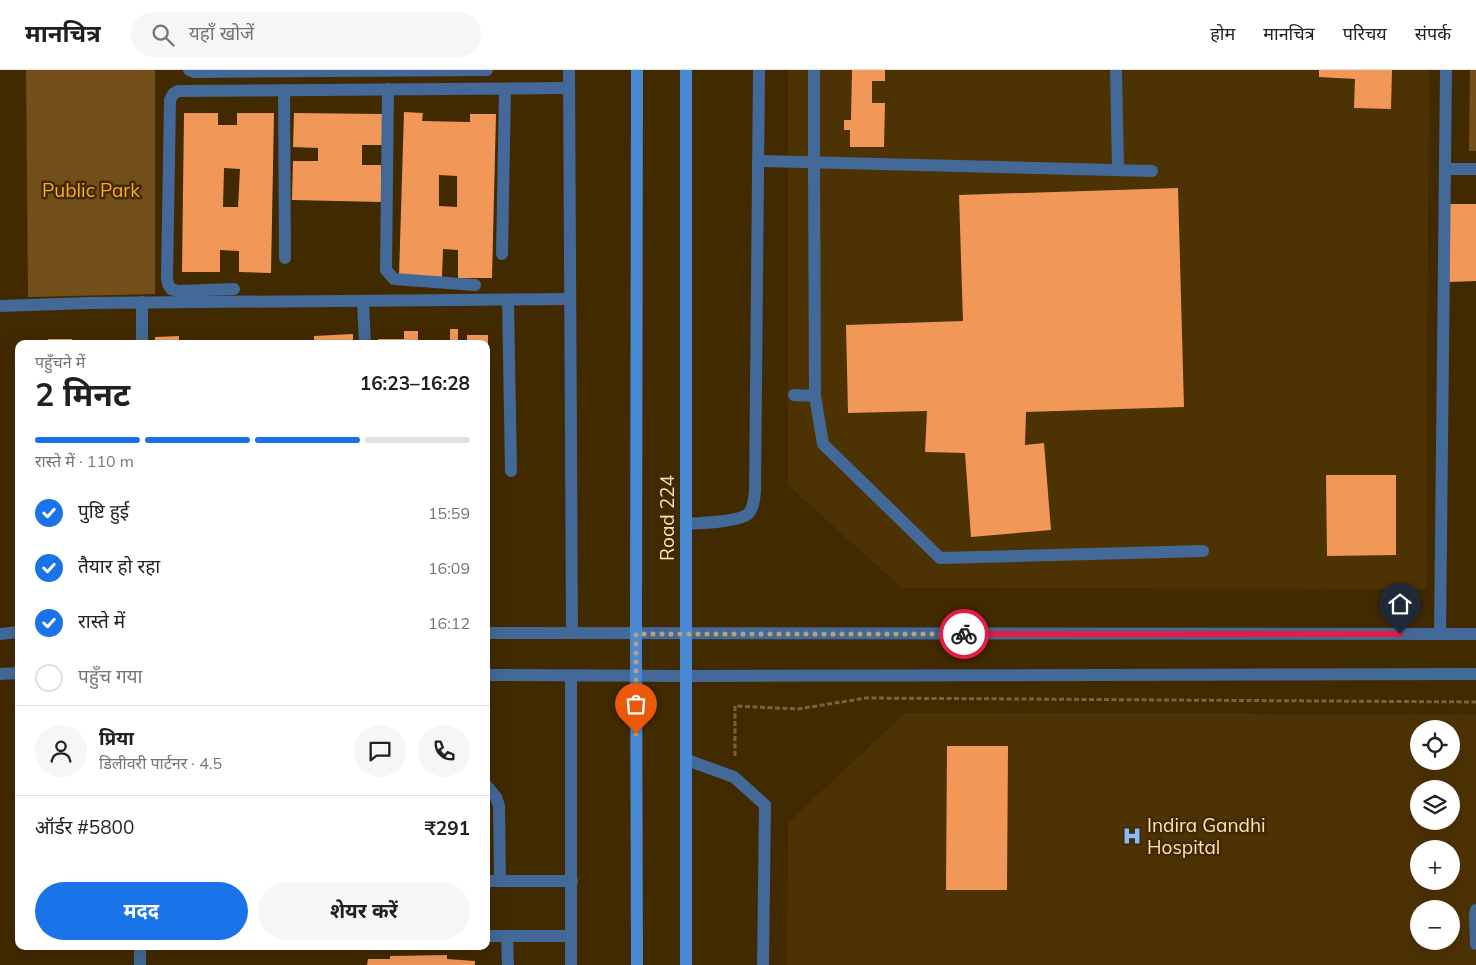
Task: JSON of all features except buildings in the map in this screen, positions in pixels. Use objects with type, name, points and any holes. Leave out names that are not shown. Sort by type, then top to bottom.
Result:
[{"type":"main road","name":"Road 224","points":[[637,70],[637,965]]},
{"type":"main road","name":"Road 224","points":[[686,70],[686,965]]},
{"type":"street","points":[[189,70],[194,72],[487,70]]},
{"type":"street","points":[[569,70],[572,633]]},
{"type":"street","points":[[686,524],[737,519],[748,514],[754,505],[759,70]]},
{"type":"street","points":[[814,70],[815,396],[823,444],[940,558],[1202,551]]},
{"type":"street","points":[[1116,70],[1118,169]]},
{"type":"street","points":[[1440,634],[1446,70]]},
{"type":"street","points":[[234,289],[178,291],[171,289],[168,284],[170,100],[173,94],[178,91],[569,88]]},
{"type":"street","points":[[502,254],[505,89]]},
{"type":"street","points":[[284,90],[285,258]]},
{"type":"street","points":[[388,90],[386,270],[394,279],[474,285]]},
{"type":"street","points":[[758,161],[1152,171]]},
{"type":"street","points":[[1445,169],[1476,169]]},
{"type":"street","points":[[0,306],[142,302],[570,299]]},
{"type":"street","points":[[363,300],[365,340]]},
{"type":"street","points":[[508,300],[511,471]]},
{"type":"street","points":[[142,302],[142,340]]},
{"type":"street","points":[[794,395],[815,396]]},
{"type":"street","points":[[0,634],[15,632]]},
{"type":"street","points":[[490,632],[636,634],[1476,634]]},
{"type":"street","points":[[0,674],[15,673]]},
{"type":"street","points":[[490,675],[1476,674]]},
{"type":"street","points":[[571,676],[571,965]]},
{"type":"street","points":[[686,760],[734,777],[765,805],[763,965]]},
{"type":"street","points":[[490,790],[496,797],[498,806],[500,881]]},
{"type":"street","points":[[490,881],[572,881]]},
{"type":"street","points":[[1476,910],[1476,944]]},
{"type":"street","points":[[490,936],[571,936]]},
{"type":"street","points":[[506,936],[508,965]]},
{"type":"street","points":[[140,950],[140,965]]},
{"type":"path","points":[[734,777],[735,706],[798,708],[866,698],[1476,702]]},
{"type":"shaded area","points":[[788,70],[1429,70],[1426,589],[902,588],[788,485]]},
{"type":"shaded area","name":"Indira Gandhi Hospital","points":[[905,713],[1476,714],[1476,965],[787,965],[788,823]]},
{"type":"green space","name":"Public Park","points":[[26,70],[155,70],[155,294],[28,297]]},
{"type":"green space","points":[[1470,70],[1476,70],[1476,151],[1469,151]]},
{"type":"way so far","points":[[636,734],[636,634],[964,634]]},
{"type":"place","name":"Indira Gandhi Hospital","points":[[1132,836]]},
{"type":"route","points":[[964,634],[1400,634]]}]
